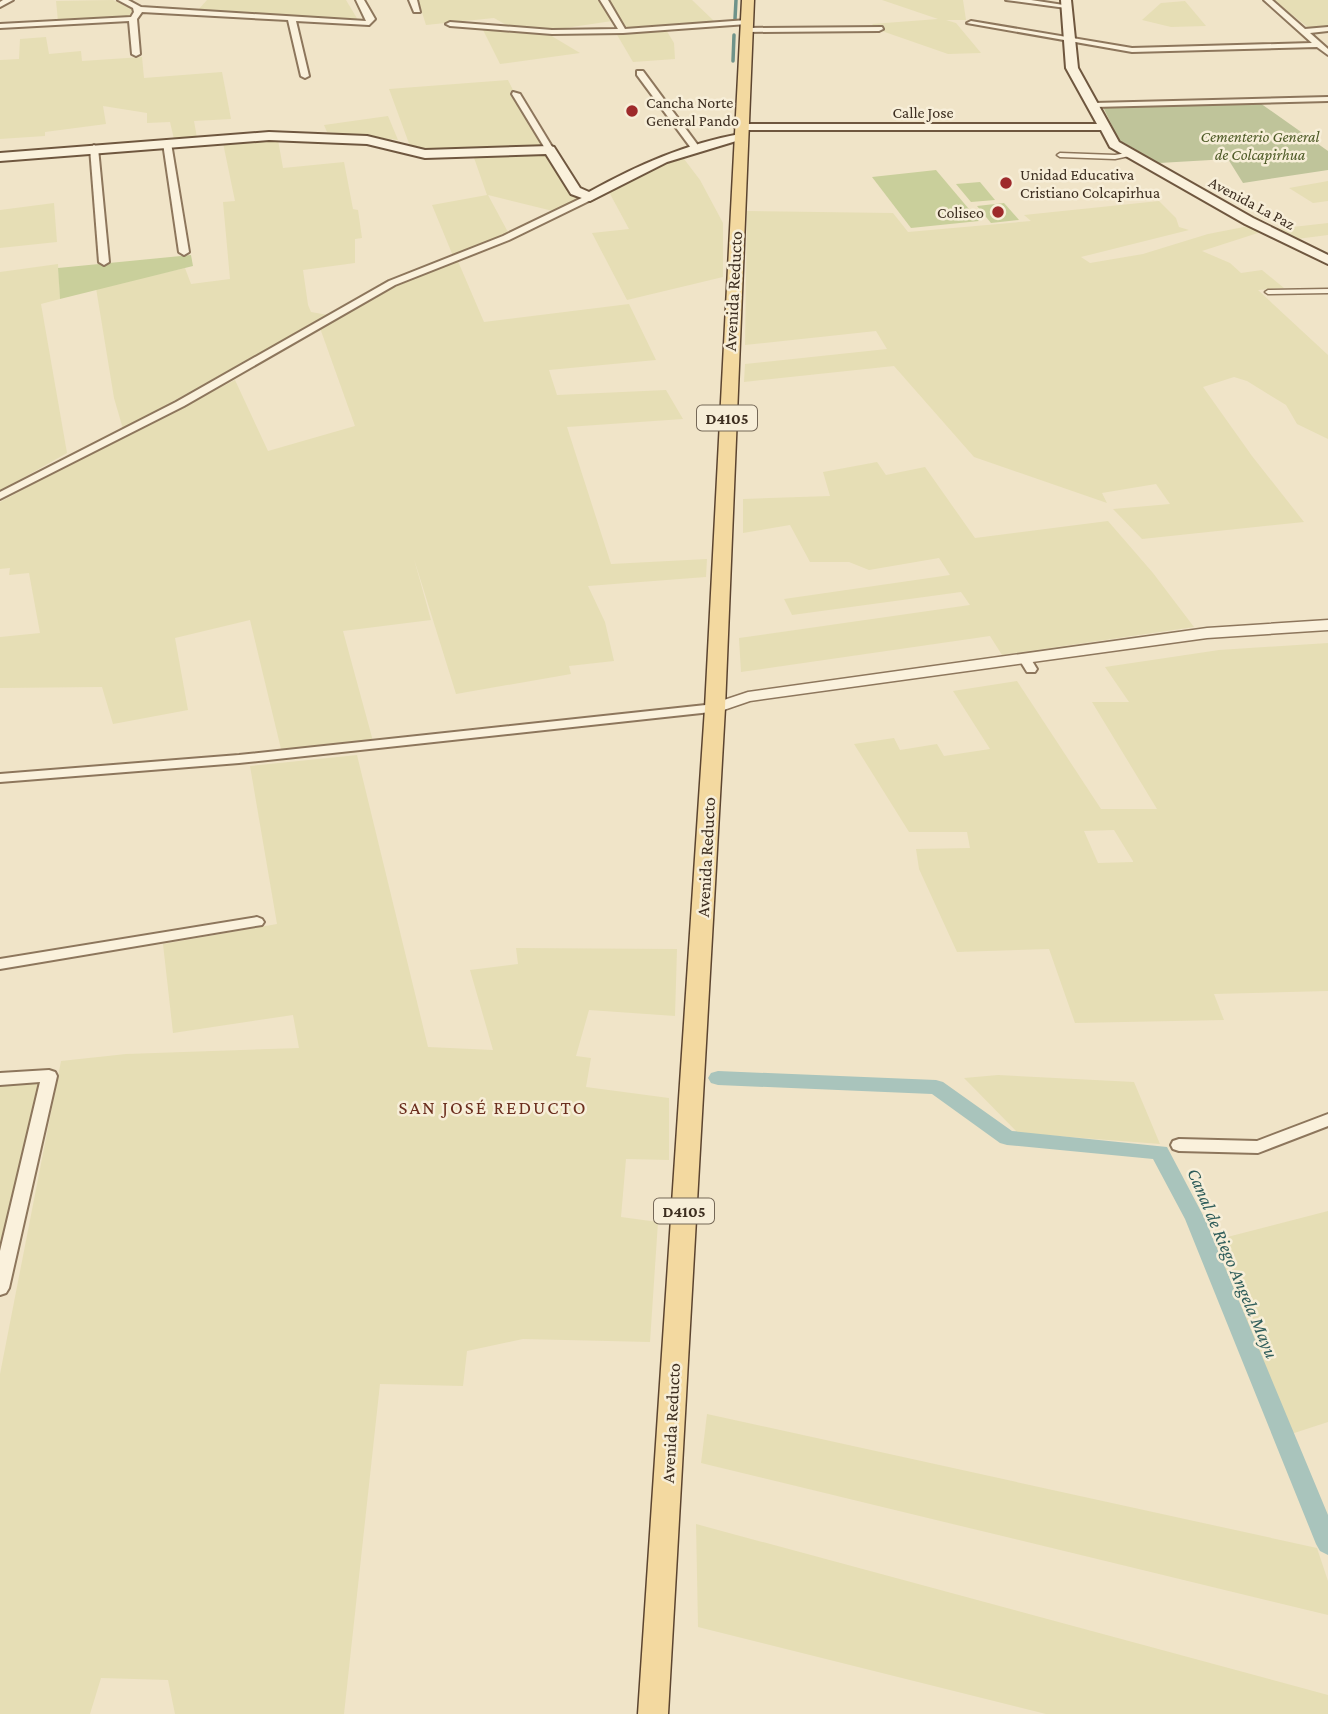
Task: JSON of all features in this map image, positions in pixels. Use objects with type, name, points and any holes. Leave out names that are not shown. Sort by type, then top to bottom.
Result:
[{"type":"main road","name":"Avenida Reducto","points":[[653,1714],[715,708],[748,0]]},
{"type":"main road","name":"Avenida La Paz","points":[[1066,2],[1072,68],[1114,144],[1249,221],[1328,260]]},
{"type":"main road","name":"Calle Jose","points":[[590,197],[663,157],[741,133],[1105,127]]},
{"type":"main road","points":[[0,157],[94,148],[311,135],[380,141],[413,153],[425,154],[550,150],[575,191],[590,197]]},
{"type":"street","points":[[0,5],[9,0]]},
{"type":"street","points":[[122,0],[137,9],[369,23],[371,19],[360,0]]},
{"type":"street","points":[[191,12],[202,0]]},
{"type":"street","points":[[413,0],[417,10]]},
{"type":"street","points":[[604,0],[623,30]]},
{"type":"street","points":[[1010,0],[1066,2]]},
{"type":"street","points":[[1268,0],[1328,53]]},
{"type":"street","points":[[136,54],[133,19],[137,9]]},
{"type":"street","points":[[291,18],[305,76]]},
{"type":"street","points":[[0,26],[133,19]]},
{"type":"street","points":[[971,23],[1132,50],[1319,45]]},
{"type":"street","points":[[450,24],[538,32],[747,26],[879,29]]},
{"type":"street","points":[[1305,32],[1328,29]]},
{"type":"street","points":[[640,74],[694,146]]},
{"type":"street","points":[[516,94],[550,150]]},
{"type":"street","points":[[1094,105],[1328,99]]},
{"type":"street","points":[[167,143],[184,252]]},
{"type":"street","points":[[94,148],[104,262]]},
{"type":"street","points":[[1060,155],[1115,158],[1132,155]]},
{"type":"street","points":[[0,496],[180,404],[393,283],[506,238],[590,197]]},
{"type":"street","points":[[1268,292],[1328,291]]},
{"type":"street","points":[[0,778],[239,759],[715,708],[754,708],[1028,664],[1210,638],[1328,625]]},
{"type":"street","points":[[1210,638],[1328,635]]},
{"type":"street","points":[[0,964],[257,922]]},
{"type":"street","points":[[0,1079],[49,1076],[0,1288]]},
{"type":"street","points":[[1179,1145],[1258,1147],[1328,1120]]},
{"type":"shaded area","points":[[113,0],[133,9],[129,18],[58,21],[56,1]]},
{"type":"shaded area","points":[[207,0],[346,0],[358,20],[198,10]]},
{"type":"shaded area","points":[[418,0],[599,0],[612,21],[552,30],[510,27],[494,18],[426,25]]},
{"type":"shaded area","points":[[609,0],[692,0],[714,21],[634,29],[625,26]]},
{"type":"shaded area","points":[[882,0],[963,0],[966,20],[946,20],[956,23],[981,53],[948,54],[879,30],[872,24],[938,19]]},
{"type":"shaded area","points":[[1273,0],[1328,0],[1328,27],[1309,28]]},
{"type":"shaded area","points":[[1185,1],[1206,26],[1171,27],[1142,20],[1161,3]]},
{"type":"shaded area","points":[[482,28],[550,35],[580,53],[500,64]]},
{"type":"shaded area","points":[[665,28],[674,43],[675,59],[633,62],[616,33]]},
{"type":"shaded area","points":[[46,37],[49,54],[81,51],[82,61],[142,57],[144,78],[222,72],[231,119],[194,121],[197,138],[174,139],[170,122],[147,123],[147,113],[103,106],[106,124],[45,132],[45,136],[0,139],[0,60],[19,59],[20,39]]},
{"type":"shaded area","points":[[508,80],[513,90],[510,92],[542,146],[411,149],[389,89]]},
{"type":"shaded area","points":[[388,116],[398,140],[327,132],[324,125]]},
{"type":"shaded area","points":[[278,140],[283,168],[344,162],[353,209],[358,210],[362,238],[355,239],[355,263],[303,270],[311,312],[328,315],[123,429],[114,398],[96,288],[185,268],[191,284],[230,279],[223,202],[235,201],[223,143]]},
{"type":"shaded area","points":[[547,153],[570,194],[582,199],[557,212],[488,195],[509,234],[453,256],[432,205],[487,195],[473,155]]},
{"type":"shaded area","points":[[681,155],[700,180],[723,223],[723,277],[627,300],[592,233],[629,229],[609,192],[670,157]]},
{"type":"shaded area","points":[[1328,181],[1328,201],[1313,203],[1289,188]]},
{"type":"shaded area","points":[[1159,201],[1176,218],[1179,227],[1189,230],[1081,257],[1090,263],[1143,254],[1208,234],[1249,226],[1261,232],[1202,251],[1230,263],[1241,273],[1262,270],[1284,288],[1258,290],[1328,355],[1328,439],[1297,424],[1286,405],[1247,381],[1234,377],[1203,387],[1304,522],[1142,539],[1113,509],[1170,504],[1156,484],[1102,493],[1107,503],[974,457],[894,366],[744,382],[745,364],[887,349],[876,331],[745,345],[747,211],[893,213],[908,232],[1031,221],[1024,215]]},
{"type":"shaded area","points":[[54,203],[57,242],[0,248],[0,210]]},
{"type":"shaded area","points":[[1328,223],[1328,235],[1297,239],[1275,229]]},
{"type":"shaded area","points":[[457,259],[484,322],[629,304],[656,360],[549,370],[557,395],[666,390],[683,419],[567,427],[611,564],[707,559],[706,577],[588,586],[605,622],[614,661],[569,666],[571,674],[456,694],[414,559],[431,620],[343,631],[373,741],[281,749],[250,620],[175,638],[188,710],[113,724],[102,687],[0,688],[0,637],[40,633],[29,573],[9,575],[10,568],[0,569],[0,502],[235,380],[268,451],[355,426],[320,328],[407,278]]},
{"type":"shaded area","points":[[58,264],[60,299],[41,304],[67,453],[0,491],[0,272]]},
{"type":"shaded area","points":[[877,462],[886,475],[925,467],[975,538],[1108,521],[1153,573],[1194,627],[1002,655],[990,636],[741,672],[739,638],[970,605],[961,592],[792,615],[784,599],[950,575],[939,558],[869,570],[849,562],[810,562],[790,525],[743,533],[743,499],[830,496],[823,472]]},
{"type":"shaded area","points":[[1328,643],[1328,991],[1214,994],[1224,1020],[1075,1023],[1049,949],[957,952],[919,869],[916,849],[970,848],[967,832],[909,832],[854,744],[894,738],[900,750],[937,744],[944,756],[990,749],[953,691],[1017,681],[1101,809],[1157,809],[1092,702],[1129,702],[1105,667],[1219,650]],"holes":[[[1114,830],[1133,862],[1098,863],[1084,831]]]},
{"type":"shaded area","points":[[357,755],[428,1047],[493,1050],[470,970],[518,964],[516,948],[677,949],[675,1016],[589,1010],[576,1056],[591,1058],[586,1087],[669,1098],[669,1160],[626,1159],[621,1217],[658,1222],[650,1342],[523,1339],[467,1351],[463,1386],[380,1384],[344,1714],[175,1714],[168,1680],[101,1678],[90,1714],[0,1714],[0,1374],[61,1061],[126,1054],[299,1048],[293,1015],[173,1033],[163,944],[277,924],[250,766]]},
{"type":"shaded area","points":[[998,1075],[1134,1082],[1160,1144],[1018,1133],[964,1078]]},
{"type":"shaded area","points":[[40,1083],[0,1276],[0,1086]]},
{"type":"shaded area","points":[[1328,1211],[1328,1422],[1285,1436],[1204,1243]]},
{"type":"shaded area","points":[[707,1414],[1317,1548],[1328,1581],[1328,1615],[701,1463]]},
{"type":"shaded area","points":[[696,1524],[1328,1695],[1328,1714],[1046,1714],[698,1627]]},
{"type":"green space","name":"Cementerio General de Colcapirhua","points":[[1260,103],[1328,151],[1328,170],[1243,183],[1228,159],[1159,163],[1119,140],[1103,107]]},
{"type":"green space","points":[[936,170],[979,221],[911,228],[872,177]]},
{"type":"green space","points":[[980,182],[995,200],[971,202],[956,184]]},
{"type":"green space","name":"Coliseo","points":[[1004,203],[1019,220],[991,223],[977,206]]},
{"type":"green space","points":[[191,255],[193,266],[60,299],[58,268]]},
{"type":"waterway","points":[[735,19],[736,0]]},
{"type":"waterway","points":[[733,61],[734,35]]},
{"type":"waterway","name":"Canal de Riego Angela Mayu","points":[[718,1078],[936,1087],[1007,1138],[1160,1152],[1195,1219],[1328,1544]]},
{"type":"place","name":"Cancha Norte General Pando","points":[[632,111]]},
{"type":"place","name":"Unidad Educativa Cristiano Colcapirhua","points":[[1006,183]]},
{"type":"place","name":"Coliseo","points":[[998,212]]},
{"type":"district","name":"SAN JOSÉ REDUCTO","points":[[493,1107]]}]
